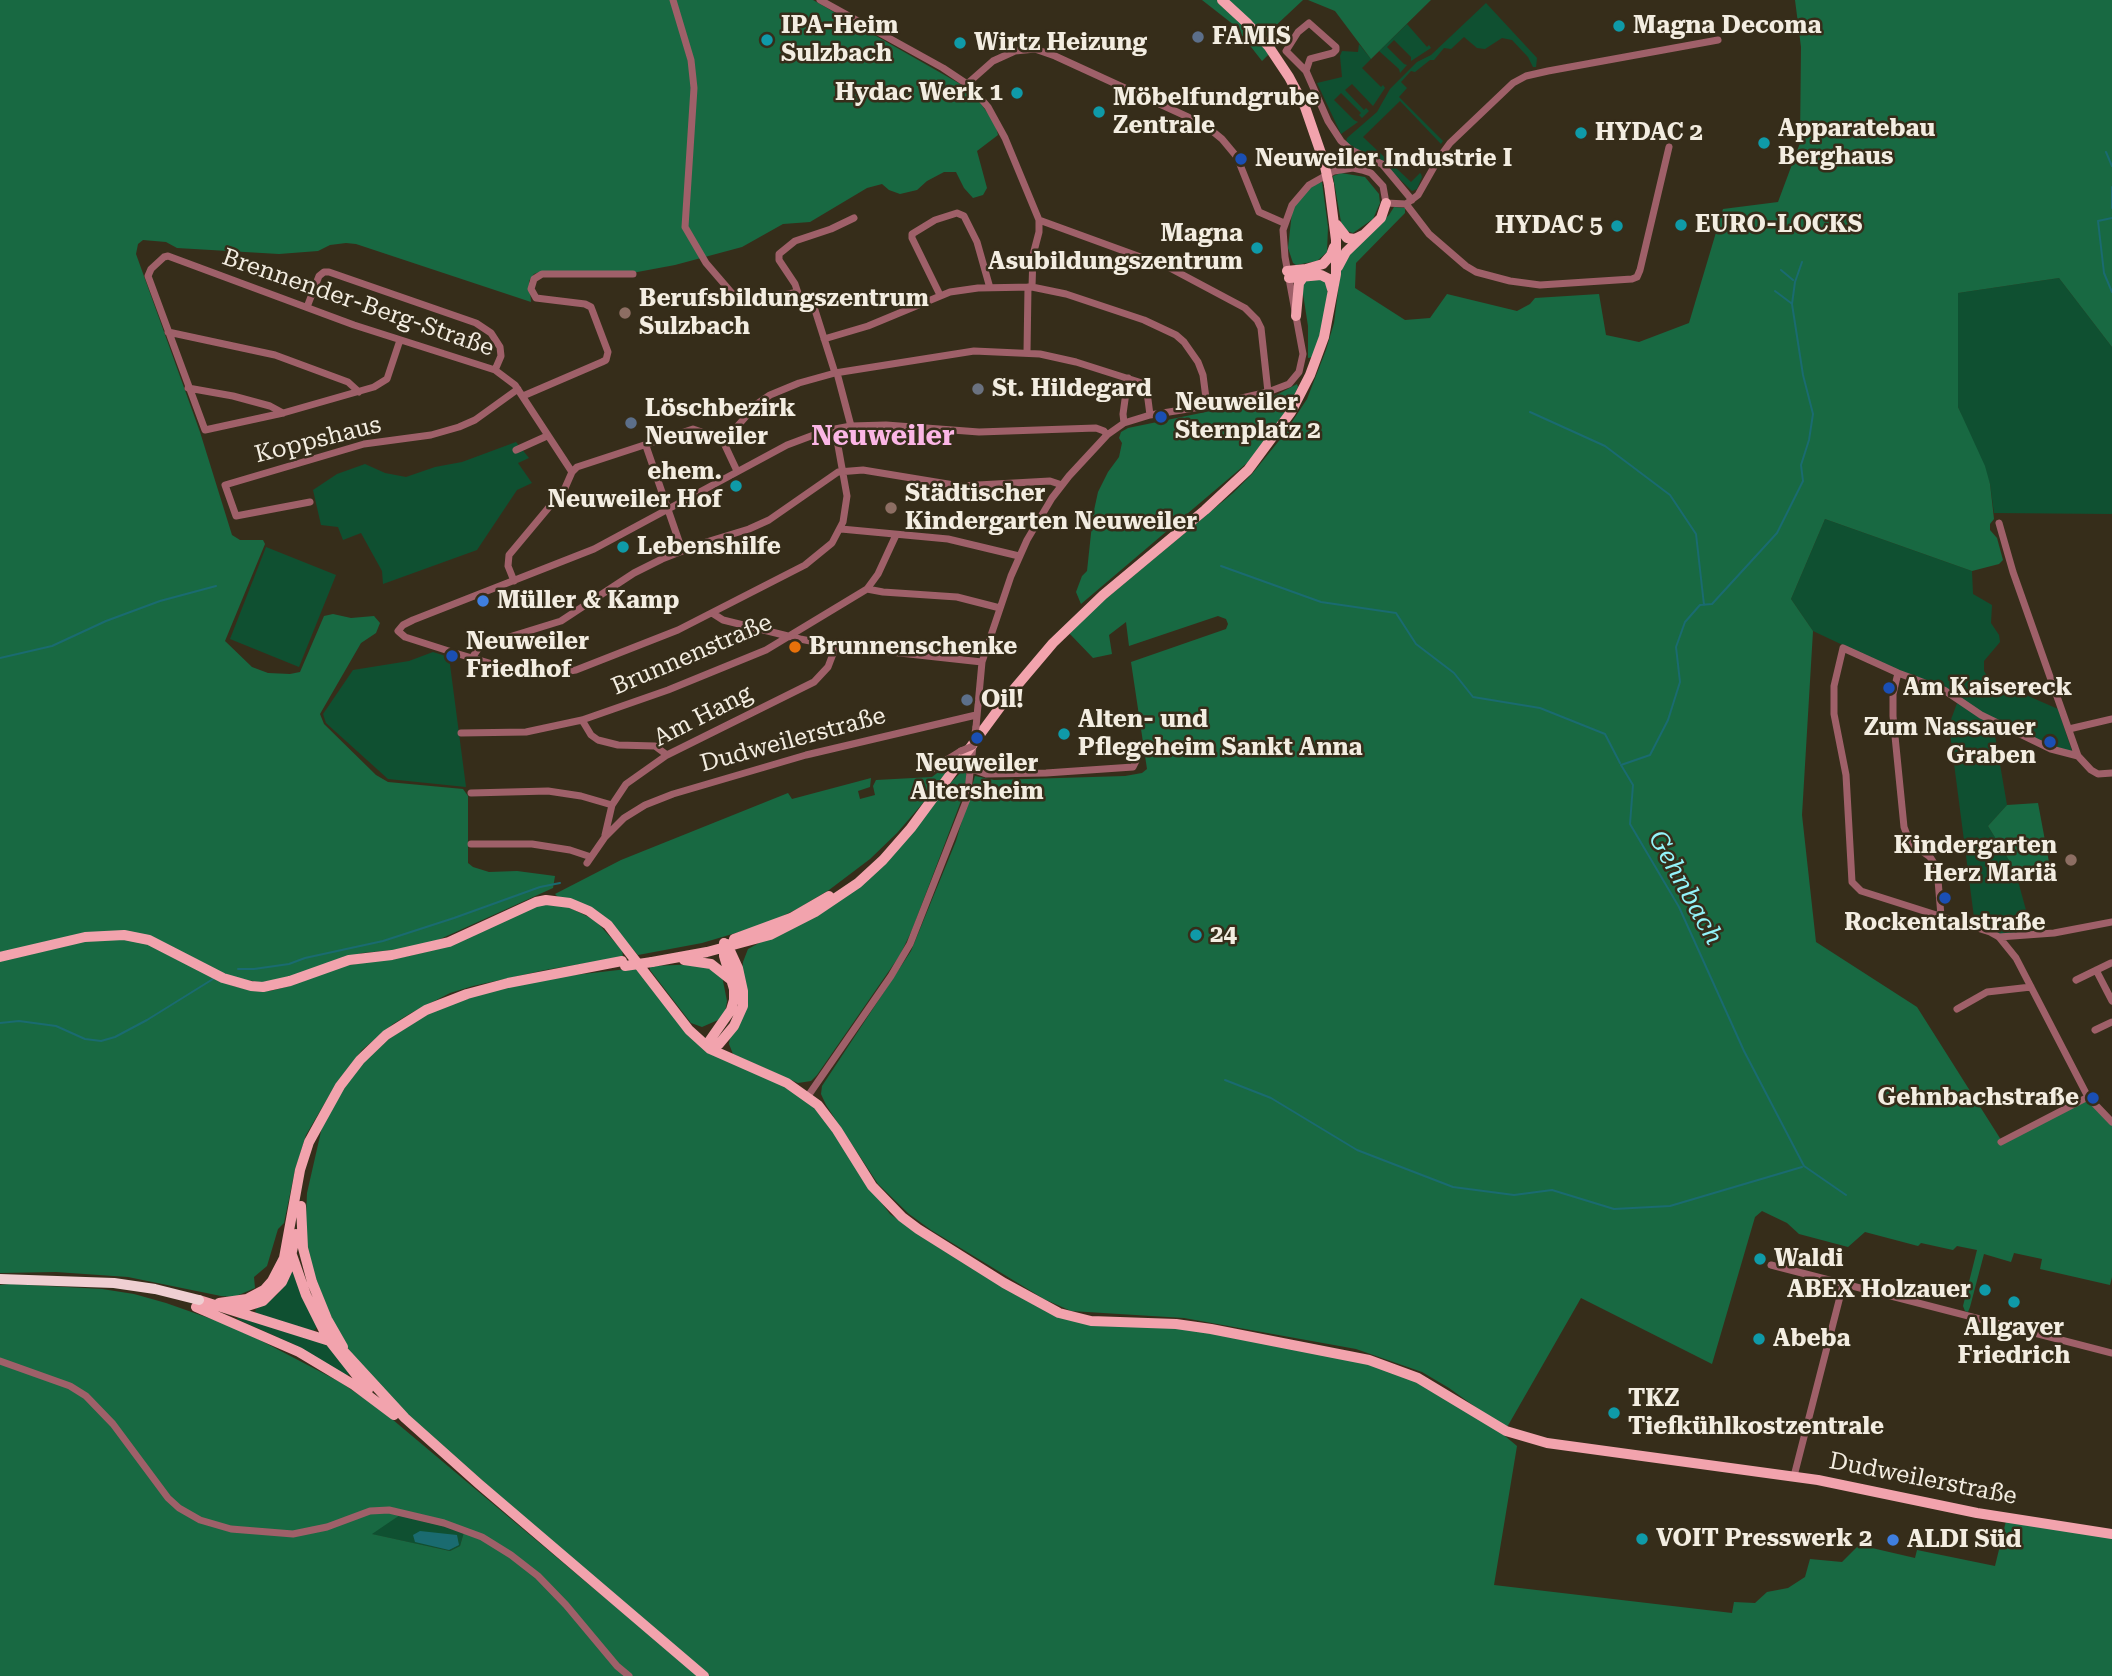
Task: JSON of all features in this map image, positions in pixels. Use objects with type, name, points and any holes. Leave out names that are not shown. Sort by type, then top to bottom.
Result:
[{"type":"highway","points":[[0,1279],[98,1283],[197,1303]]},
{"type":"main road","points":[[197,1303],[233,1303],[247,1299],[264,1290],[279,1271],[290,1234],[304,1156],[318,1125],[340,1086],[360,1060],[386,1035],[439,1004],[467,994],[543,976],[751,941],[788,927],[838,897],[872,871],[911,828],[1009,695],[1053,643],[1102,595],[1248,470],[1269,444],[1291,412],[1310,375],[1324,337],[1336,274],[1334,218],[1324,162],[1305,107],[1289,76],[1269,47],[1222,0]]},
{"type":"main road","points":[[1336,274],[1343,255],[1381,218],[1386,203]]},
{"type":"main road","points":[[1334,218],[1339,230],[1348,238],[1354,239],[1366,234]]},
{"type":"main road","points":[[1288,275],[1323,264],[1331,255],[1336,240]]},
{"type":"main road","points":[[1288,275],[1326,276],[1331,282],[1333,296]]},
{"type":"main road","points":[[1296,316],[1298,283],[1304,276]]},
{"type":"main road","points":[[726,946],[821,901],[864,871],[911,828]]},
{"type":"main road","points":[[0,957],[85,937],[124,935],[149,940],[223,978],[263,987],[283,984],[361,957],[392,955],[437,946],[536,902],[559,901],[589,911],[608,925],[689,1030],[710,1049],[736,1063],[787,1083],[808,1096]]},
{"type":"main road","points":[[738,968],[741,954],[751,941]]},
{"type":"main road","points":[[710,1049],[719,1044],[738,1020],[743,1006],[738,968],[726,946]]},
{"type":"main road","points":[[710,1049],[710,1040],[734,1000],[726,946]]},
{"type":"main road","points":[[654,959],[711,964],[722,970],[732,981]]},
{"type":"main road","points":[[689,1030],[706,1032],[723,1021]]},
{"type":"main road","points":[[728,1033],[727,1048],[736,1063]]},
{"type":"main road","name":"Dudweilerstraße","points":[[808,1096],[825,1113],[872,1186],[902,1217],[947,1248],[1046,1307],[1070,1317],[1091,1321],[1176,1324],[1211,1329],[1376,1362],[1418,1378],[1495,1425],[1519,1436],[1547,1443],[1845,1484],[1977,1513],[2112,1534]]},
{"type":"main road","points":[[232,1311],[252,1306],[272,1294],[282,1282],[292,1256],[306,1168],[318,1125]]},
{"type":"main road","points":[[301,1206],[303,1248],[312,1282],[327,1319],[351,1359]]},
{"type":"main road","points":[[290,1234],[292,1256],[306,1295],[328,1339],[358,1379],[382,1405]]},
{"type":"main road","points":[[197,1303],[328,1339],[340,1346],[391,1404],[479,1484]]},
{"type":"main road","points":[[197,1303],[299,1352],[328,1368],[382,1405],[704,1676]]},
{"type":"street","points":[[673,0],[691,60],[694,88],[685,227],[706,263],[737,299],[751,302],[798,293]]},
{"type":"street","points":[[820,0],[967,84],[996,120],[1040,220],[1033,255],[1027,352]]},
{"type":"street","points":[[1306,71],[1310,59],[1336,50],[1336,47],[1309,23],[1298,32],[1295,41],[1286,51],[1306,71],[1328,121],[1341,141],[1352,150],[1381,164],[1409,202],[1416,219],[1465,266],[1476,272],[1510,281],[1540,285],[1637,277],[1670,146]]},
{"type":"street","points":[[808,1096],[910,944],[967,799],[982,662],[1018,556],[1062,485],[1107,435],[1124,423],[1150,415],[1268,392],[1289,384],[1299,372],[1303,354],[1283,245],[1284,223],[1292,205],[1309,184],[1345,168],[1362,170],[1383,186],[1386,203],[1409,202],[1423,188],[1450,143],[1503,91],[1527,76],[1718,40]]},
{"type":"street","points":[[967,84],[993,61],[1015,51],[1035,49],[1055,56],[1211,130],[1237,158],[1259,212],[1284,223]]},
{"type":"street","points":[[940,295],[912,234],[935,220],[957,213],[964,215],[977,242],[990,288]]},
{"type":"street","points":[[850,426],[836,373],[812,304],[798,293],[779,260],[779,254],[795,241],[854,218]]},
{"type":"street","points":[[1040,220],[1168,267],[1245,307],[1261,328],[1268,392]]},
{"type":"street","name":"Brennender-Berg-Straße","points":[[168,332],[148,276],[161,259],[168,256],[400,340],[495,370],[518,389],[572,472]]},
{"type":"street","points":[[307,307],[319,276],[328,272],[476,323],[491,333],[500,347],[501,356],[495,370]]},
{"type":"street","points":[[523,396],[606,360],[608,352],[591,307],[536,298],[531,289],[534,279],[549,274],[633,274]]},
{"type":"street","points":[[824,339],[868,326],[940,295],[963,290],[1030,287],[1066,295],[1144,320],[1176,335],[1198,362],[1207,406]]},
{"type":"street","points":[[168,332],[205,430],[283,413],[374,387],[387,379],[400,340]]},
{"type":"street","points":[[168,332],[275,355],[348,382],[359,392]]},
{"type":"street","points":[[722,439],[769,395],[799,383],[836,373],[974,351],[1027,352],[1063,358],[1128,378],[1145,386],[1150,415]]},
{"type":"street","points":[[1124,423],[1128,378]]},
{"type":"street","points":[[188,387],[270,406],[283,413]]},
{"type":"street","name":"Koppshaus","points":[[310,502],[236,516],[225,485],[353,446],[431,435],[459,427],[475,421],[518,389]]},
{"type":"street","points":[[835,429],[844,470],[847,509],[841,529],[832,543],[815,558],[712,613],[660,637],[567,673],[543,675],[472,658],[404,637],[398,631],[413,620],[584,554],[788,445],[835,429],[886,425],[950,431],[1002,432],[1096,428],[1107,435]]},
{"type":"street","points":[[514,581],[508,566],[509,555],[565,488],[577,467],[693,429],[722,439],[737,471]]},
{"type":"street","points":[[516,450],[547,436]]},
{"type":"street","points":[[646,446],[682,550]]},
{"type":"street","points":[[472,658],[481,646],[561,621],[634,573],[682,550],[734,535],[769,520],[828,477],[844,470],[863,470],[947,485],[1050,481],[1062,485]]},
{"type":"street","points":[[1999,523],[2013,572],[2078,756],[2098,774],[2112,773]]},
{"type":"street","points":[[841,529],[961,541],[1018,556]]},
{"type":"street","name":"Brunnenstraße","points":[[461,733],[526,732],[582,720],[709,674],[766,650],[867,589],[878,574],[896,535]]},
{"type":"street","points":[[867,589],[957,597],[1000,608]]},
{"type":"street","points":[[712,613],[718,619],[836,646],[982,662]]},
{"type":"street","name":"Am Hang","points":[[605,837],[611,807],[626,784],[667,755],[814,682],[828,667],[836,646]]},
{"type":"street","points":[[2078,756],[2052,749],[1981,715],[1944,690],[1843,648],[1834,686],[1834,714],[1846,775],[1852,882],[1857,888],[1999,937],[2054,933],[2112,922]]},
{"type":"street","points":[[1898,673],[1892,708],[1904,827],[1910,843],[1930,857],[1937,867],[1941,916]]},
{"type":"street","name":"Dudweilerstraße","points":[[471,844],[545,846],[589,860],[605,837],[624,818],[665,797],[806,755],[976,715]]},
{"type":"street","points":[[2069,729],[2112,719]]},
{"type":"street","points":[[582,720],[591,735],[607,744],[648,745],[662,749],[667,755]]},
{"type":"street","points":[[932,769],[961,751],[973,750]]},
{"type":"street","points":[[972,769],[986,774],[1046,773],[1133,767],[1136,761]]},
{"type":"street","points":[[471,793],[548,791],[581,796],[611,807],[624,818]]},
{"type":"street","points":[[1999,937],[2016,958],[2088,1097],[2112,1122]]},
{"type":"street","points":[[2076,980],[2111,963]]},
{"type":"street","points":[[2096,970],[2111,998]]},
{"type":"street","points":[[1957,1009],[1987,992],[2031,987]]},
{"type":"street","points":[[2095,1030],[2112,1022]]},
{"type":"street","points":[[2001,1142],[2088,1097]]},
{"type":"street","points":[[1771,1265],[2112,1353]]},
{"type":"street","points":[[1794,1476],[1843,1285]]},
{"type":"street","points":[[0,1361],[78,1390],[113,1424],[168,1498],[200,1520],[231,1529],[293,1534],[327,1527],[370,1511],[389,1510],[444,1523],[482,1538],[511,1555],[538,1576],[617,1666],[629,1676]]},
{"type":"green space","points":[[0,0],[813,0],[962,85],[975,96],[995,123],[998,135],[977,151],[987,188],[983,195],[973,198],[956,172],[944,172],[917,190],[900,194],[882,184],[867,188],[810,222],[783,224],[742,247],[675,265],[632,273],[539,272],[529,281],[531,302],[356,244],[330,245],[318,251],[279,254],[177,248],[166,242],[143,240],[138,244],[136,254],[200,432],[232,535],[240,540],[263,540],[265,544],[225,641],[252,667],[268,673],[290,674],[300,672],[324,616],[374,616],[380,623],[376,633],[361,643],[320,714],[324,724],[376,775],[388,782],[463,789],[468,796],[468,863],[473,867],[489,872],[517,871],[555,876],[553,888],[438,940],[403,949],[362,953],[264,983],[230,977],[142,934],[0,952]]},
{"type":"green space","points":[[1202,0],[1303,0],[1271,30],[1276,47],[1262,61],[1234,25]]},
{"type":"green space","points":[[1308,0],[1431,0],[1371,59],[1335,11]]},
{"type":"green space","points":[[1795,0],[2112,0],[2112,347],[2059,278],[1958,293],[1958,407],[1985,466],[1994,519],[1990,530],[1997,538],[2003,560],[1999,564],[1972,571],[1825,519],[1791,599],[1813,631],[1802,815],[1816,942],[1917,1007],[2003,1143],[2087,1098],[2112,1123],[2110,1285],[2040,1269],[2042,1259],[2014,1253],[2011,1262],[1984,1254],[1968,1312],[1963,1306],[1977,1250],[1957,1246],[1953,1250],[1921,1243],[1918,1246],[1865,1232],[1848,1247],[1799,1234],[1787,1223],[1762,1211],[1755,1217],[1712,1364],[1581,1298],[1506,1429],[1422,1372],[1356,1349],[1184,1318],[1071,1311],[1044,1299],[931,1230],[909,1214],[878,1184],[826,1105],[821,1094],[822,1086],[911,951],[956,841],[975,776],[994,780],[1125,776],[1142,773],[1147,769],[1131,662],[1226,629],[1228,624],[1226,619],[1218,616],[1129,646],[1126,622],[1109,635],[1112,654],[1093,658],[1069,633],[1096,607],[1233,493],[1282,437],[1307,399],[1326,350],[1334,323],[1342,260],[1394,207],[1405,208],[1405,213],[1356,263],[1355,288],[1405,320],[1430,318],[1447,294],[1517,311],[1535,298],[1599,294],[1606,335],[1639,342],[1689,323],[1723,209],[1778,202],[1800,143],[1801,47]]},
{"type":"green space","points":[[1486,3],[1537,58],[1536,67],[1533,67],[1528,57],[1512,40],[1502,38],[1485,49],[1477,48],[1464,37],[1451,49],[1444,48],[1434,60],[1430,60],[1415,72],[1411,71],[1401,82],[1407,88],[1399,97],[1443,141],[1441,144],[1400,101],[1363,137],[1411,182],[1421,174],[1417,189],[1412,191],[1382,162],[1352,148],[1346,142],[1347,138],[1377,112],[1390,89],[1417,62],[1431,55]]},
{"type":"green space","points":[[1407,24],[1427,47],[1429,45],[1431,48],[1411,61],[1411,57],[1394,40],[1387,47],[1407,65],[1400,73],[1379,51]]},
{"type":"green space","points":[[1359,44],[1371,59],[1362,68],[1385,88],[1373,106],[1352,84],[1345,90],[1364,110],[1366,108],[1369,111],[1362,118],[1359,115],[1361,113],[1341,93],[1334,100],[1358,122],[1341,134],[1317,83],[1342,77],[1342,51],[1358,52]]},
{"type":"green space","points":[[1341,173],[1365,177],[1379,194],[1380,203],[1373,219],[1353,233],[1344,230],[1341,222],[1333,176]]},
{"type":"green space","points":[[1322,182],[1328,227],[1327,252],[1317,261],[1296,265],[1288,248],[1292,212],[1296,202],[1314,184]]},
{"type":"green space","points":[[1314,278],[1326,280],[1328,295],[1321,332],[1313,357],[1308,358],[1308,326],[1301,281]]},
{"type":"green space","points":[[2059,278],[2112,347],[2112,514],[1994,513],[1990,484],[1958,407],[1958,293]]},
{"type":"green space","points":[[1297,384],[1293,398],[1276,428],[1247,463],[1081,604],[1076,592],[1082,576],[1087,571],[1098,492],[1119,457],[1121,432],[1128,428],[1269,399]]},
{"type":"green space","points":[[516,442],[529,458],[518,463],[532,483],[517,490],[477,550],[383,584],[382,571],[361,533],[343,540],[338,527],[321,525],[313,490],[337,474],[365,464],[385,473],[406,477],[435,467],[462,462]]},
{"type":"green space","points":[[1825,519],[1972,571],[1973,594],[1992,605],[1991,623],[2000,642],[1984,661],[1984,671],[1989,679],[2058,709],[2072,751],[2063,751],[1992,718],[2007,805],[1988,826],[2015,870],[2032,932],[2001,935],[1975,925],[1949,725],[1960,695],[1941,685],[1898,671],[1813,631],[1791,599]]},
{"type":"green space","points":[[266,547],[336,575],[299,667],[230,639]]},
{"type":"green space","points":[[433,652],[449,657],[466,787],[388,779],[326,723],[323,714],[353,670],[409,661]]},
{"type":"green space","points":[[949,764],[951,766],[922,804],[870,859],[829,890],[766,924],[702,943],[638,955],[596,910],[555,894],[621,860],[788,793],[792,799],[871,778],[870,787],[858,791],[860,799],[875,795],[873,786],[876,780],[932,777]]},
{"type":"green space","points":[[964,769],[967,777],[961,801],[900,955],[817,1075],[811,1081],[798,1083],[733,1054],[729,1044],[736,1027],[743,962],[748,949],[839,899]]},
{"type":"green space","points":[[2038,803],[2049,862],[2015,870],[1988,826],[2007,805]]},
{"type":"green space","points":[[540,904],[568,907],[595,920],[622,950],[623,957],[545,970],[450,993],[393,1024],[362,1050],[337,1082],[306,1135],[295,1170],[284,1223],[278,1229],[267,1266],[254,1277],[255,1288],[234,1297],[128,1277],[56,1272],[0,1273],[0,961],[79,942],[123,939],[148,944],[233,986],[270,991],[290,986],[336,967],[437,949]]},
{"type":"green space","points":[[702,964],[722,976],[727,1001],[725,1013],[718,1020],[702,1027],[691,1023],[650,970],[650,966]]},
{"type":"green space","points":[[636,968],[688,1035],[796,1091],[824,1117],[860,1175],[890,1214],[1047,1312],[1210,1332],[1363,1361],[1421,1382],[1499,1431],[1517,1446],[1494,1585],[1732,1613],[1734,1602],[1755,1603],[1767,1592],[1788,1588],[1805,1577],[1810,1559],[1842,1562],[1859,1545],[1915,1558],[1917,1550],[1995,1566],[2006,1521],[2112,1538],[2112,1676],[710,1676],[681,1655],[401,1409],[356,1360],[335,1329],[324,1306],[305,1242],[307,1193],[322,1127],[344,1086],[365,1061],[389,1039],[424,1015],[456,1001],[539,979]]},
{"type":"green space","points":[[294,1267],[318,1326],[314,1331],[255,1314],[256,1308],[277,1295]]},
{"type":"green space","points":[[0,1285],[102,1289],[166,1303],[254,1337],[340,1382],[380,1409],[698,1676],[0,1676]],"holes":[[[400,1515],[464,1532],[460,1546],[450,1551],[372,1534]]]},
{"type":"green space","points":[[238,1316],[326,1343],[349,1373],[347,1377],[293,1344],[237,1319]]},
{"type":"green space","points":[[399,1515],[464,1532],[460,1546],[450,1551],[371,1534]]},
{"type":"water","points":[[420,1531],[457,1535],[459,1545],[449,1550],[415,1542],[413,1535]]},
{"type":"waterway","points":[[2106,152],[2112,166]]},
{"type":"waterway","points":[[2112,187],[2112,208]]},
{"type":"waterway","points":[[2112,218],[2098,221],[2104,273],[2112,292]]},
{"type":"waterway","name":"Gehnbach","points":[[1802,262],[1795,282],[1792,304],[1803,375],[1813,414],[1801,465],[1803,481],[1777,533],[1712,604],[1700,605],[1685,622],[1676,647],[1680,682],[1668,720],[1650,755],[1621,765],[1633,785],[1630,824],[1679,907],[1744,1051],[1804,1166],[1846,1195]]},
{"type":"waterway","points":[[1781,270],[1793,280]]},
{"type":"waterway","points":[[1775,291],[1791,303]]},
{"type":"waterway","points":[[1530,412],[1605,446],[1670,495],[1696,534],[1704,605]]},
{"type":"waterway","points":[[1221,566],[1321,602],[1396,613],[1416,644],[1454,673],[1473,697],[1540,708],[1605,734],[1620,763]]},
{"type":"waterway","points":[[0,658],[52,646],[106,621],[160,601],[216,586]]},
{"type":"waterway","points":[[238,969],[289,964],[383,941],[540,887],[560,883]]},
{"type":"waterway","points":[[0,1023],[19,1021],[56,1026],[85,1039],[101,1041],[115,1037],[147,1020],[213,979]]},
{"type":"waterway","points":[[1225,1080],[1271,1098],[1357,1150],[1453,1187],[1514,1195],[1552,1190],[1614,1209],[1670,1206],[1802,1167]]},
{"type":"place","name":"Magna Decoma","points":[[1619,26]]},
{"type":"place","name":"FAMIS","points":[[1198,37]]},
{"type":"place","name":"IPA-Heim Sulzbach","points":[[767,40]]},
{"type":"place","name":"Wirtz Heizung","points":[[960,43]]},
{"type":"place","name":"Hydac Werk 1","points":[[1017,93]]},
{"type":"place","name":"Möbelfundgrube Zentrale","points":[[1099,112]]},
{"type":"place","name":"HYDAC 2","points":[[1581,133]]},
{"type":"place","name":"Apparatebau Berghaus","points":[[1764,143]]},
{"type":"place","name":"Neuweiler Industrie I","points":[[1241,159]]},
{"type":"place","name":"EURO-LOCKS","points":[[1681,225]]},
{"type":"place","name":"HYDAC 5","points":[[1617,226]]},
{"type":"place","name":"Magna Asubildungszentrum","points":[[1257,248]]},
{"type":"place","name":"Berufsbildungszentrum Sulzbach","points":[[625,313]]},
{"type":"place","name":"St. Hildegard","points":[[978,389]]},
{"type":"place","name":"Neuweiler Sternplatz 2","points":[[1161,417]]},
{"type":"place","name":"Löschbezirk Neuweiler","points":[[631,423]]},
{"type":"place","name":"ehem. Neuweiler Hof","points":[[736,486]]},
{"type":"place","name":"Städtischer Kindergarten Neuweiler","points":[[891,508]]},
{"type":"place","name":"Lebenshilfe","points":[[623,547]]},
{"type":"place","name":"Müller & Kamp","points":[[483,601]]},
{"type":"place","name":"Brunnenschenke","points":[[795,647]]},
{"type":"place","name":"Neuweiler Friedhof","points":[[452,656]]},
{"type":"place","name":"Am Kaisereck","points":[[1889,688]]},
{"type":"place","name":"Oil!","points":[[967,700]]},
{"type":"place","name":"Alten- und Pflegeheim Sankt Anna","points":[[1064,734]]},
{"type":"place","name":"Neuweiler Altersheim","points":[[977,738]]},
{"type":"place","name":"Zum Nassauer Graben","points":[[2050,742]]},
{"type":"place","name":"Kindergarten Herz Mariä","points":[[2071,860]]},
{"type":"place","name":"Rockentalstraße","points":[[1945,898]]},
{"type":"place","name":"24","points":[[1196,935]]},
{"type":"place","name":"Gehnbachstraße","points":[[2093,1098]]},
{"type":"place","name":"Waldi","points":[[1760,1259]]},
{"type":"place","name":"ABEX Holzauer","points":[[1985,1290]]},
{"type":"place","name":"Allgayer Friedrich","points":[[2014,1302]]},
{"type":"place","name":"Abeba","points":[[1759,1339]]},
{"type":"place","name":"TKZ Tiefkühlkostzentrale","points":[[1614,1413]]},
{"type":"place","name":"VOIT Presswerk 2","points":[[1642,1539]]},
{"type":"place","name":"ALDI Süd","points":[[1893,1540]]},
{"type":"district","name":"Neuweiler","points":[[883,437]]}]
